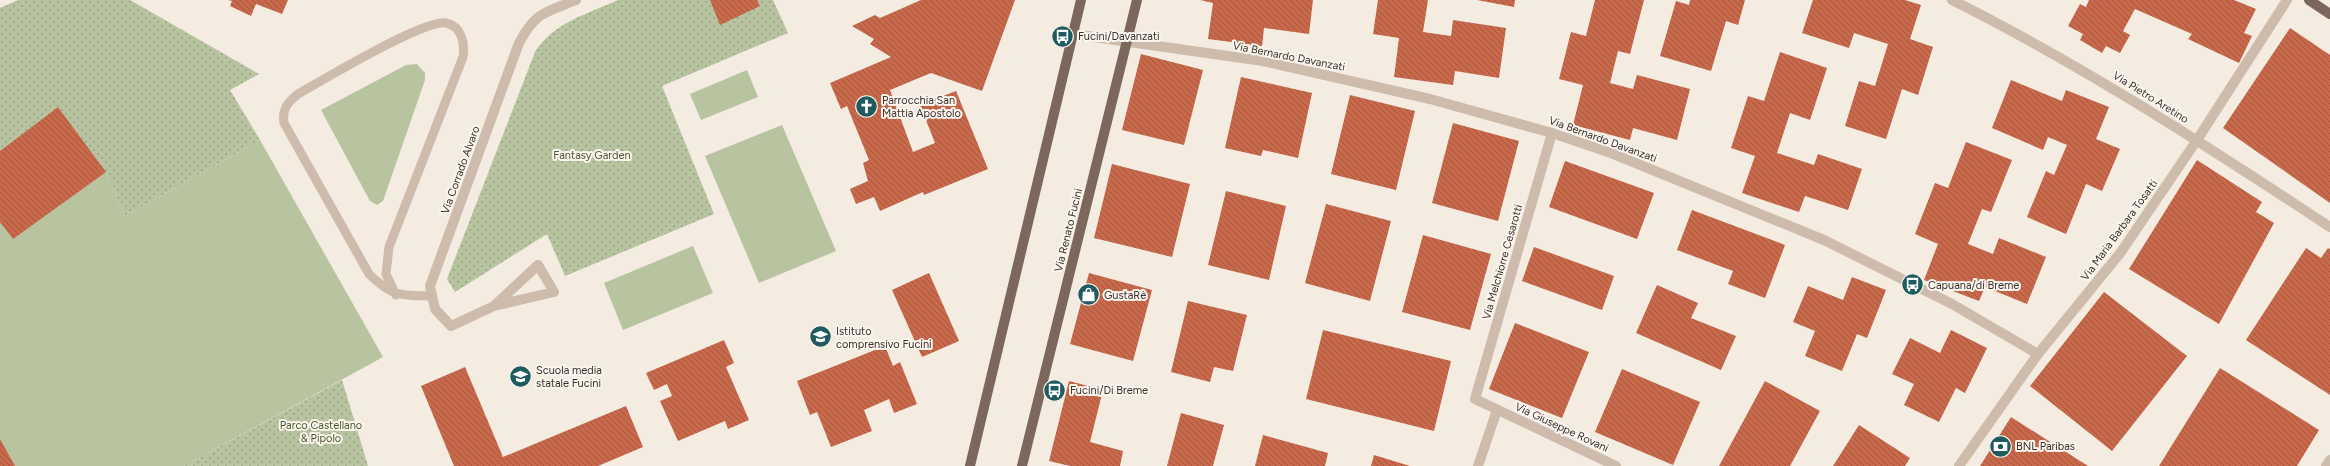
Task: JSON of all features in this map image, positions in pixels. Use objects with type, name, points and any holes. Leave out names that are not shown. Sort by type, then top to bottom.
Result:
[{"type":"main road","points":[[970,466],[1081,0]]},
{"type":"main road","name":"Via Renato Fucini","points":[[1022,466],[1137,0]]},
{"type":"main road","points":[[2309,0],[2330,14]]},
{"type":"street","name":"Via Corrado Alvaro","points":[[494,306],[538,265],[554,292],[494,306],[451,326],[436,309],[430,286],[519,43],[530,25],[537,17],[576,0]]},
{"type":"street","name":"Via Pietro Aretino","points":[[1952,0],[2067,61],[2197,140],[2330,227]]},
{"type":"street","name":"Via Maria Barbara Tosatti","points":[[1959,466],[2038,354],[2121,252],[2197,140],[2287,0]]},
{"type":"street","name":"Via Bernardo Davanzati","points":[[1073,34],[1263,61],[1430,99],[1552,133],[1618,156],[1824,240],[1952,304],[2038,354]]},
{"type":"street","name":"Via Melchiorre Cesarotti","points":[[1475,399],[1552,133]]},
{"type":"street","name":"Via Giuseppe Rovani","points":[[1475,399],[1616,466]]},
{"type":"street","points":[[1478,466],[1497,410]]},
{"type":"street","points":[[2326,466],[2330,460]]},
{"type":"lane","points":[[396,295],[386,274],[389,247],[463,57],[464,45],[461,34],[453,25],[446,22],[438,23],[402,37],[298,94],[287,103],[283,114],[284,123],[369,274],[383,288],[396,295],[432,296]]},
{"type":"green space","points":[[18,0],[130,0],[259,74],[230,90],[260,140],[125,216],[106,172],[58,107],[0,151],[0,8]]},
{"type":"green space","name":"Fantasy Garden","points":[[618,0],[773,0],[788,33],[662,86],[714,214],[565,276],[547,234],[455,292],[447,279],[535,52],[542,42],[561,26]]},
{"type":"green space","points":[[417,64],[425,73],[425,80],[383,201],[377,205],[370,201],[321,110],[406,65]]},
{"type":"green space","points":[[747,70],[758,97],[701,120],[690,94]]},
{"type":"green space","points":[[58,107],[106,172],[125,216],[260,140],[383,357],[184,466],[0,466],[0,151]]},
{"type":"green space","points":[[782,125],[836,251],[759,283],[705,156]]},
{"type":"green space","points":[[693,246],[713,293],[623,330],[604,283]]},
{"type":"green space","name":"Parco Castellano & Pipolo","points":[[342,380],[368,466],[184,466]]},
{"type":"building","points":[[228,0],[288,0],[282,14],[256,4],[251,16],[230,6],[232,1]]},
{"type":"building","points":[[710,0],[757,0],[760,6],[720,25]]},
{"type":"building","name":"Parrocchia San Mattia Apostolo","points":[[921,0],[1015,0],[982,91],[931,73],[890,90],[913,152],[935,143],[920,105],[956,91],[988,169],[924,195],[923,192],[880,211],[874,197],[856,204],[850,189],[868,181],[863,163],[869,160],[847,106],[841,109],[830,83],[891,57],[870,44],[874,39],[852,26],[875,15],[880,18]]},
{"type":"building","points":[[1200,0],[1313,0],[1309,34],[1264,28],[1262,46],[1208,39],[1213,3]]},
{"type":"building","points":[[1378,0],[1428,0],[1423,32],[1451,36],[1453,20],[1506,28],[1499,78],[1455,71],[1453,85],[1394,77],[1399,38],[1373,34]]},
{"type":"building","points":[[1477,0],[1515,0],[1514,7]]},
{"type":"building","points":[[1595,0],[1644,0],[1630,54],[1618,51],[1610,83],[1633,89],[1637,75],[1690,89],[1677,140],[1633,128],[1630,140],[1573,125],[1583,85],[1559,79],[1571,32],[1586,36]]},
{"type":"building","points":[[1690,0],[1745,0],[1738,25],[1726,21],[1711,71],[1660,56],[1676,1],[1689,5]]},
{"type":"building","points":[[1813,0],[1905,0],[1921,5],[1910,39],[1933,47],[1918,95],[1902,89],[1886,139],[1845,126],[1859,81],[1875,86],[1888,44],[1854,33],[1849,48],[1802,33]]},
{"type":"building","points":[[2089,0],[2234,0],[2256,9],[2244,33],[2252,36],[2239,63],[2188,39],[2192,34],[2135,9],[2123,31],[2130,35],[2120,53],[2106,46],[2102,53],[2080,40],[2083,34],[2068,26],[2080,4],[2086,7]]},
{"type":"building","points":[[2290,28],[2330,55],[2330,203],[2223,128]]},
{"type":"building","points":[[1780,52],[1827,68],[1810,120],[1790,113],[1777,153],[1814,165],[1818,154],[1862,169],[1848,210],[1805,196],[1799,212],[1742,193],[1755,156],[1731,148],[1748,96],[1764,101]]},
{"type":"building","points":[[1141,54],[1203,70],[1184,145],[1122,130]]},
{"type":"building","points":[[1241,77],[1312,93],[1298,158],[1263,150],[1261,156],[1225,148]]},
{"type":"building","points":[[2011,80],[2062,101],[2066,90],[2109,107],[2096,139],[2120,149],[2102,191],[2086,184],[2066,234],[2027,217],[2046,171],[2054,175],[2067,145],[2048,137],[2043,150],[1992,128]]},
{"type":"building","points":[[1350,95],[1415,111],[1396,190],[1331,174]]},
{"type":"building","points":[[58,107],[106,172],[13,239],[0,222],[0,151]]},
{"type":"building","points":[[1453,123],[1519,141],[1498,221],[1432,203]]},
{"type":"building","points":[[1966,142],[2012,160],[1991,212],[1982,209],[1968,244],[1993,254],[1999,238],[2046,257],[2027,304],[1985,287],[1979,301],[1924,280],[1938,244],[1915,234],[1935,183],[1948,188]]},
{"type":"building","points":[[2197,160],[2262,202],[2256,212],[2274,223],[2219,324],[2129,269]]},
{"type":"building","points":[[1565,161],[1654,193],[1637,239],[1549,207]]},
{"type":"building","points":[[1112,164],[1190,184],[1172,257],[1094,238]]},
{"type":"building","points":[[1226,191],[1286,206],[1269,280],[1208,265]]},
{"type":"building","points":[[1326,204],[1391,221],[1370,301],[1305,283]]},
{"type":"building","points":[[1692,210],[1785,245],[1765,298],[1728,284],[1733,271],[1677,250]]},
{"type":"building","points":[[1423,235],[1491,254],[1470,330],[1402,312]]},
{"type":"building","points":[[1534,247],[1614,276],[1602,310],[1522,281]]},
{"type":"building","points":[[2306,248],[2321,258],[2328,248],[2330,249],[2330,395],[2246,340]]},
{"type":"building","points":[[929,273],[959,341],[922,357],[892,290]]},
{"type":"building","points":[[1089,273],[1152,290],[1133,361],[1070,344]]},
{"type":"building","points":[[1852,277],[1886,290],[1867,338],[1857,334],[1842,371],[1805,356],[1815,331],[1793,322],[1808,286],[1843,300]]},
{"type":"building","points":[[1657,285],[1698,303],[1691,318],[1736,336],[1721,370],[1636,333]]},
{"type":"building","points":[[2104,292],[2187,356],[2112,451],[2030,386]]},
{"type":"building","points":[[1188,301],[1247,315],[1233,371],[1214,367],[1210,382],[1171,372]]},
{"type":"building","points":[[1515,323],[1589,352],[1562,418],[1489,389]]},
{"type":"building","points":[[1323,330],[1451,361],[1434,431],[1306,399]]},
{"type":"building","points":[[1951,330],[1987,348],[1965,393],[1956,388],[1939,422],[1904,405],[1914,384],[1892,374],[1910,338],[1940,353]]},
{"type":"building","points":[[724,340],[734,363],[726,367],[749,420],[728,429],[725,421],[678,441],[660,401],[672,396],[667,384],[654,390],[646,373]]},
{"type":"building","points":[[885,346],[893,366],[900,362],[917,404],[894,413],[889,399],[864,410],[872,431],[831,447],[817,412],[810,415],[797,381]]},
{"type":"building","points":[[465,367],[503,457],[626,406],[643,447],[598,466],[454,466],[421,386]]},
{"type":"building","points":[[2220,368],[2319,430],[2297,466],[2159,466]]},
{"type":"building","points":[[1622,369],[1700,402],[1673,465],[1595,432]]},
{"type":"building","points":[[1069,381],[1103,390],[1090,442],[1123,451],[1120,466],[1070,466],[1049,461]]},
{"type":"building","points":[[1765,381],[1820,411],[1790,466],[1719,466]]},
{"type":"building","points":[[1181,413],[1224,425],[1213,466],[1167,466]]},
{"type":"building","points":[[2011,417],[2088,466],[1980,466]]},
{"type":"building","points":[[1859,425],[1910,458],[1905,466],[1833,466]]},
{"type":"building","points":[[1263,435],[1328,453],[1325,466],[1255,466]]},
{"type":"building","points":[[0,439],[15,466],[0,466]]},
{"type":"building","points":[[1374,455],[1410,466],[1371,466]]},
{"type":"place","name":"Fucini/Davanzati","points":[[1062,36]]},
{"type":"place","name":"Parrocchia San Mattia Apostolo","points":[[867,106]]},
{"type":"place","name":"Capuana/di Breme","points":[[1913,285]]},
{"type":"place","name":"GustaRè","points":[[1089,295]]},
{"type":"place","name":"Istituto comprensivo Fucini","points":[[820,337]]},
{"type":"place","name":"Scuola media statale Fucini","points":[[520,376]]},
{"type":"place","name":"Fucini/Di Breme","points":[[1054,390]]},
{"type":"place","name":"BNL Paribas","points":[[2000,446]]}]
